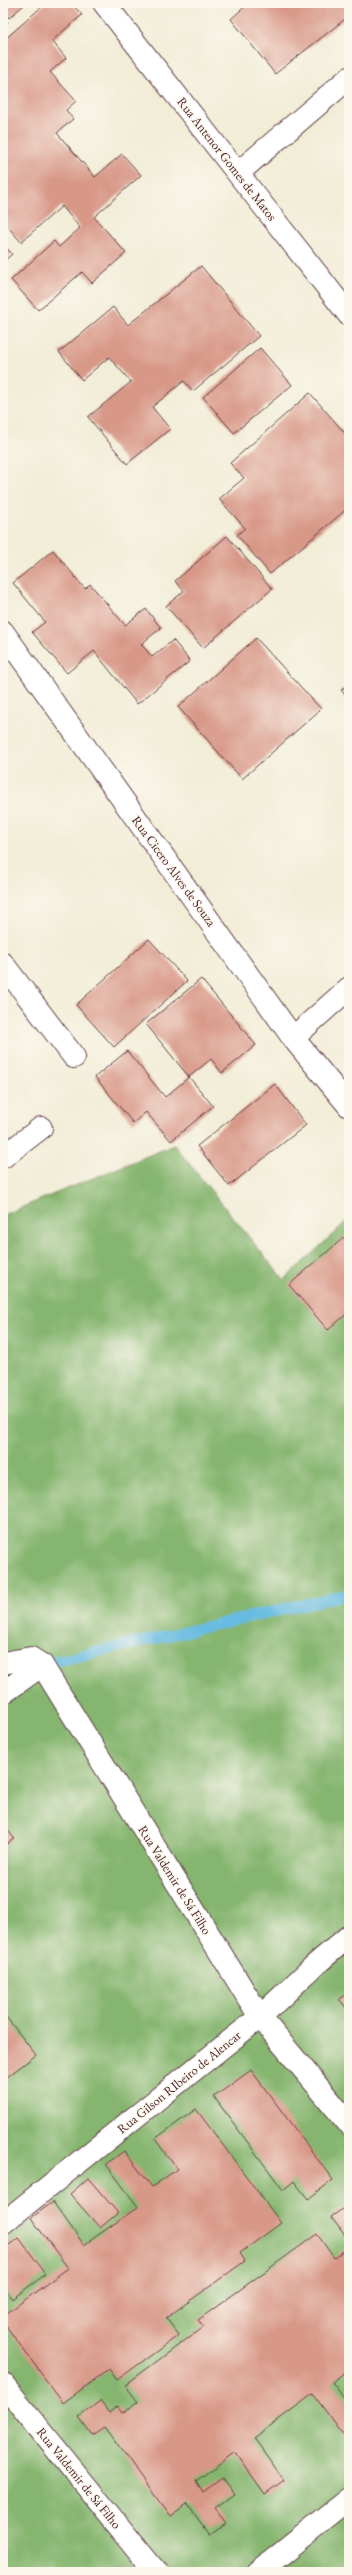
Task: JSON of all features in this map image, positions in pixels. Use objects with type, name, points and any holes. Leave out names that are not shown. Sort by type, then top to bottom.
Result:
[{"type":"street","name":"Rua Antenor Gomes de Matos","points":[[104,3],[349,315]]},
{"type":"street","points":[[238,173],[349,78]]},
{"type":"street","name":"Rua Cicero Alves de Souza","points":[[3,632],[293,1038],[349,1106]]},
{"type":"street","points":[[3,964],[74,1057]]},
{"type":"street","points":[[293,1038],[349,988]]},
{"type":"street","points":[[3,1157],[41,1128]]},
{"type":"street","points":[[3,1664],[31,1658],[42,1665],[3,1693]]},
{"type":"street","name":"Rua Valdemir de Sá Filho","points":[[42,1665],[260,2017],[349,2124]]},
{"type":"street","name":"Rua Gilson RIbeiro de Alencar","points":[[3,2223],[260,2017],[315,1965],[349,1936]]},
{"type":"street","name":"Rua Valdemir de Sá Filho","points":[[3,2384],[156,2572]]},
{"type":"street","points":[[258,2572],[349,2499]]},
{"type":"green space","points":[[174,1145],[284,1280],[349,1219],[349,2572],[3,2572],[3,1215]]},
{"type":"building","points":[[3,3],[26,3],[9,18],[3,11]]},
{"type":"building","points":[[46,3],[71,3],[82,15],[52,41],[66,58],[50,72],[76,101],[66,110],[73,119],[57,133],[95,177],[122,154],[141,175],[94,217],[126,253],[92,283],[82,272],[38,310],[11,280],[54,241],[59,247],[80,228],[62,206],[21,242],[3,221],[3,41]]},
{"type":"building","points":[[249,3],[349,3],[349,16],[275,74],[231,19]]},
{"type":"building","points":[[3,17],[8,22],[3,27]]},
{"type":"building","points":[[3,244],[12,254],[3,262]]},
{"type":"building","points":[[201,266],[259,336],[193,391],[184,381],[152,407],[170,429],[127,464],[88,417],[131,382],[109,357],[82,380],[59,352],[113,307],[128,325]]},
{"type":"building","points":[[260,348],[292,385],[234,433],[203,397]]},
{"type":"building","points":[[310,393],[349,438],[349,507],[270,574],[237,535],[245,528],[219,499],[244,478],[230,463]]},
{"type":"building","points":[[227,536],[272,589],[203,648],[166,606],[184,591],[175,581]]},
{"type":"building","points":[[53,550],[85,589],[90,584],[125,625],[146,609],[161,628],[141,644],[152,657],[173,640],[190,661],[137,704],[94,651],[67,673],[32,632],[45,622],[13,583]]},
{"type":"building","points":[[256,638],[321,709],[242,779],[178,707]]},
{"type":"building","points":[[349,684],[349,700],[341,690]]},
{"type":"building","points":[[149,939],[187,981],[114,1047],[76,1005]]},
{"type":"building","points":[[201,979],[256,1045],[222,1073],[211,1059],[189,1077],[146,1024]]},
{"type":"building","points":[[127,1051],[165,1097],[189,1077],[213,1106],[171,1141],[146,1112],[133,1123],[95,1077]]},
{"type":"building","points":[[275,1084],[306,1125],[229,1186],[197,1146]]},
{"type":"building","points":[[349,1233],[349,1312],[328,1330],[289,1285]]},
{"type":"building","points":[[3,1825],[14,1838],[3,1847]]},
{"type":"building","points":[[349,1992],[349,2011],[339,1999]]},
{"type":"building","points":[[3,2013],[36,2055],[3,2080]]},
{"type":"building","points":[[251,2070],[333,2180],[308,2199],[294,2181],[283,2190],[214,2097]]},
{"type":"building","points":[[196,2109],[281,2223],[240,2253],[245,2261],[166,2318],[179,2335],[117,2380],[109,2369],[63,2403],[3,2322],[3,2316],[68,2268],[31,2218],[53,2202],[84,2245],[138,2207],[106,2164],[124,2151],[152,2187],[177,2169],[155,2139]]},
{"type":"building","points":[[88,2178],[118,2213],[100,2228],[70,2194]]},
{"type":"building","points":[[349,2204],[349,2241],[331,2217]]},
{"type":"building","points":[[317,2234],[334,2258],[349,2247],[349,2369],[332,2382],[349,2405],[349,2432],[344,2436],[313,2394],[254,2438],[284,2480],[265,2494],[235,2452],[196,2481],[203,2492],[222,2478],[234,2494],[215,2508],[226,2522],[209,2534],[187,2504],[170,2516],[104,2427],[92,2435],[79,2417],[100,2401],[109,2413],[117,2406],[122,2413],[138,2402],[125,2385],[203,2327],[198,2320]]},
{"type":"building","points":[[19,2238],[46,2274],[12,2299],[3,2287],[3,2249]]},
{"type":"waterway","points":[[40,1665],[349,1594]]},
{"type":"waterway","points":[[3,1676],[24,1670]]}]
